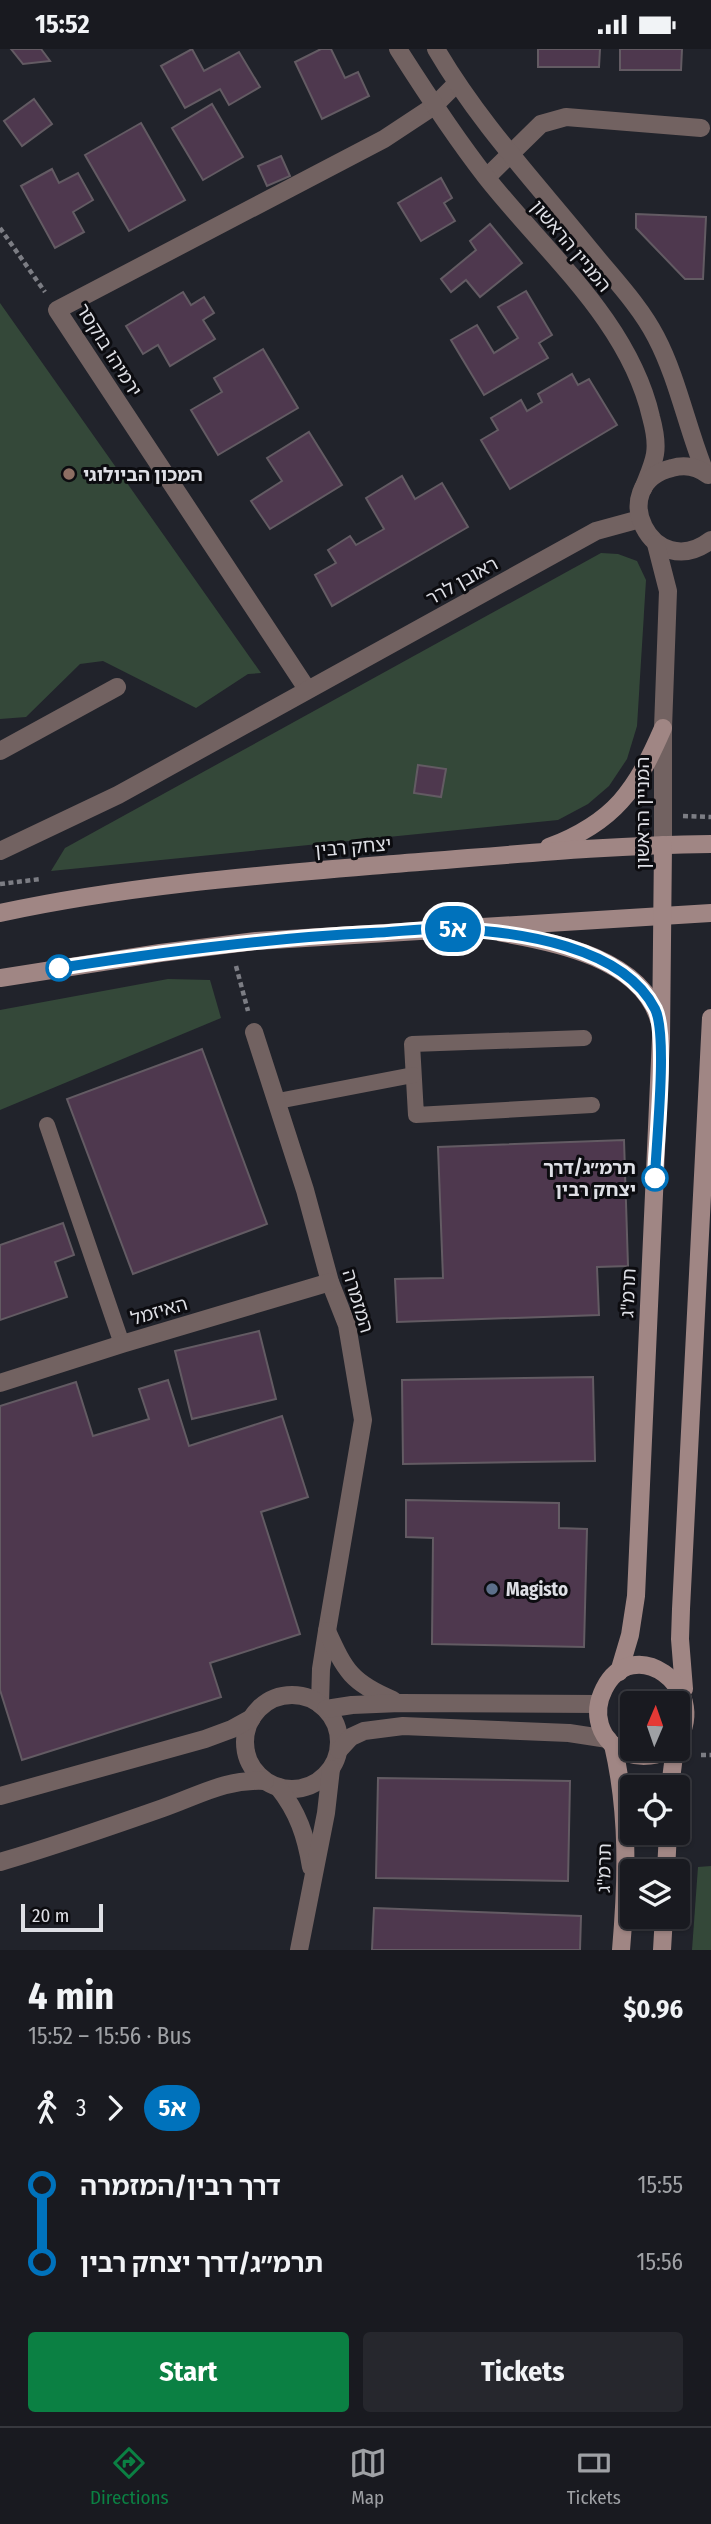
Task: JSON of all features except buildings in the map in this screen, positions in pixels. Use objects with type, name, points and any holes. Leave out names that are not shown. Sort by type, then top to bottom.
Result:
[{"type":"main road","points":[[531,853],[576,835],[606,817],[633,789],[647,766],[663,728]]},
{"type":"main road","name":"יצחק רבין","points":[[0,913],[226,878],[531,853],[711,844]]},
{"type":"main road","name":"המניין הראשון","points":[[663,845],[663,915]]},
{"type":"main road","points":[[0,978],[230,944],[351,934],[711,913]]},
{"type":"main road","name":"תרמ\"ג","points":[[621,1950],[626,1870],[625,1820],[620,1777],[610,1742],[601,1728],[598,1704],[607,1683],[619,1672],[630,1635],[636,1596],[661,1038],[663,915]]},
{"type":"main road","points":[[453,929],[538,939],[582,952],[611,965],[645,993],[656,1010],[661,1038]]},
{"type":"main road","points":[[684,1689],[680,1639],[681,1609],[711,1018]]},
{"type":"main road","points":[[619,1672],[630,1667],[655,1666],[677,1679],[684,1689]]},
{"type":"main road","points":[[610,1742],[620,1750]]},
{"type":"main road","points":[[662,1950],[663,1929]]},
{"type":"street","name":"המניין הראשון","points":[[398,49],[434,106],[487,177],[609,325],[626,352],[648,402],[656,453],[639,504],[640,519],[646,533],[656,544],[668,591],[663,728],[663,845]]},
{"type":"street","name":"המניין הראשון","points":[[436,49],[456,84],[635,305],[655,335],[678,393],[688,429],[708,475]]},
{"type":"street","name":"ירמיהו בוקסר","points":[[307,689],[57,310],[384,138],[434,106],[456,84]]},
{"type":"street","points":[[487,177],[541,124],[566,117],[701,128]]},
{"type":"street","points":[[643,489],[652,477],[679,466],[691,467],[708,475]]},
{"type":"street","name":"ראובן לרר","points":[[0,851],[118,795],[596,531],[640,519]]},
{"type":"street","points":[[656,544],[682,552],[696,549],[711,540]]},
{"type":"street","points":[[0,751],[117,687]]},
{"type":"street","name":"המזמרה","points":[[254,1033],[278,1101],[330,1282],[347,1325],[363,1420],[321,1669],[323,1707]]},
{"type":"street","name":"האיזמל","points":[[0,1383],[122,1343],[330,1282]]},
{"type":"street","points":[[327,1631],[338,1656],[355,1680],[367,1689],[400,1703]]},
{"type":"street","points":[[0,1796],[205,1739],[232,1729],[252,1718],[268,1702],[289,1695],[300,1696],[323,1707],[400,1703],[598,1704]]},
{"type":"street","points":[[323,1707],[337,1727],[339,1750]]},
{"type":"street","points":[[252,1718],[247,1728],[246,1752],[256,1772],[272,1784],[299,1818],[307,1842],[311,1895]]},
{"type":"street","points":[[299,1950],[326,1812],[331,1769],[339,1750],[351,1737],[364,1731],[403,1726],[569,1733],[610,1742]]},
{"type":"street","points":[[0,1862],[242,1780],[302,1788],[323,1778],[331,1769]]},
{"type":"lane","points":[[584,1038],[411,1044],[416,1115],[592,1105]]},
{"type":"lane","points":[[278,1101],[413,1075]]},
{"type":"lane","points":[[47,1125],[122,1343]]},
{"type":"path","points":[[0,228],[57,310]]},
{"type":"path","points":[[230,944],[254,1033]]},
{"type":"path","points":[[701,1755],[711,1755]]},
{"type":"green space","name":"המכון הביולוגי","points":[[0,303],[261,673],[248,674],[196,708],[103,661],[80,664],[26,717],[0,719]]},
{"type":"green space","points":[[601,553],[618,554],[637,561],[646,580],[637,726],[627,759],[609,786],[588,804],[558,820],[51,871],[65,848]]},
{"type":"green space","points":[[168,979],[210,980],[221,1018],[0,1110],[0,1010]]},
{"type":"green space","points":[[711,1866],[711,1950],[692,1950],[698,1867]]},
{"type":"bus line","name":"5א","points":[[59,968],[256,941],[453,929],[538,939],[582,952],[611,965],[628,978],[645,993],[656,1010],[661,1038],[655,1178]]},
{"type":"place","name":"המכון הביולוגי","points":[[69,474]]},
{"type":"place","name":"תרמ״ג/דרך יצחק רבין","points":[[655,1178]]},
{"type":"place","name":"Magisto","points":[[492,1589]]}]
